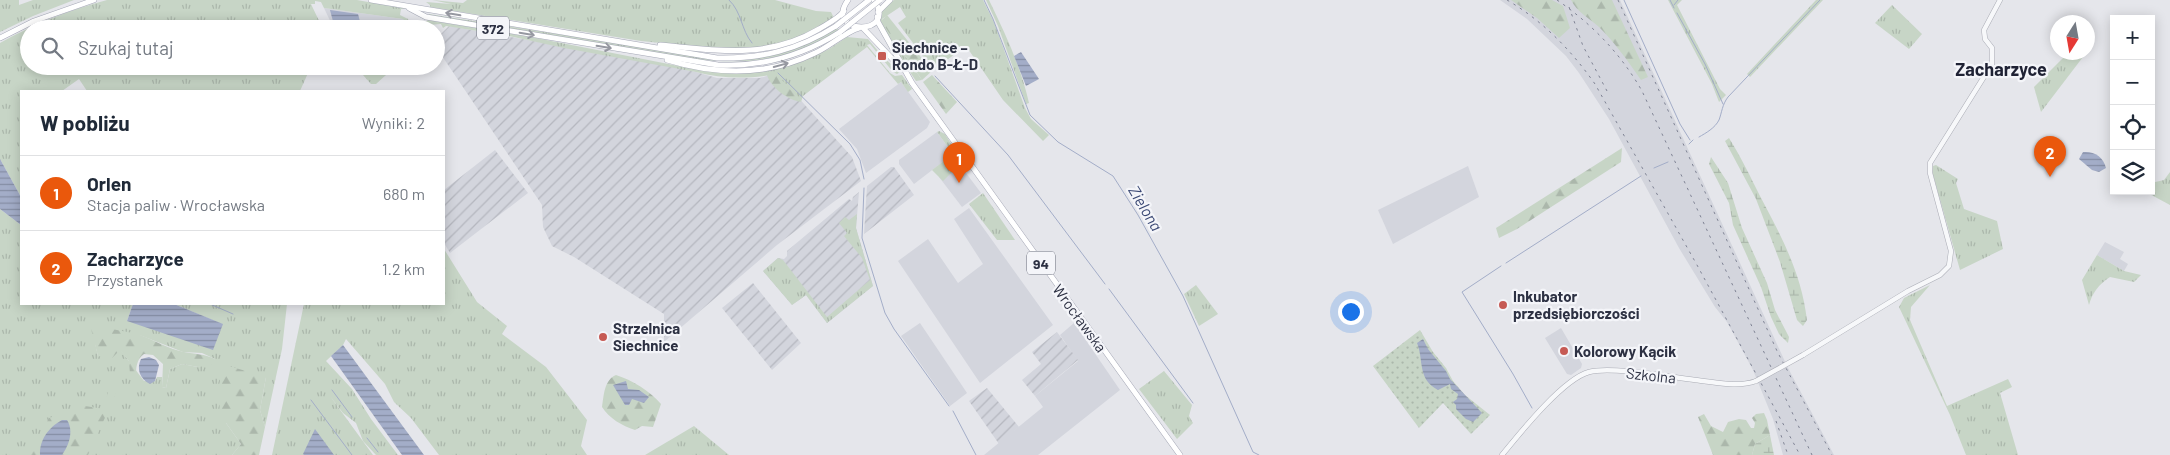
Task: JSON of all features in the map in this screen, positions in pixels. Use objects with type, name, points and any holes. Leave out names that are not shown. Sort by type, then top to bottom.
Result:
[{"type":"main road","points":[[37,20],[94,0]]},
{"type":"main road","name":"372","points":[[371,0],[704,56],[740,58],[772,54],[813,40],[836,26],[869,0]]},
{"type":"main road","name":"94","points":[[874,0],[878,22],[906,73]]},
{"type":"main road","name":"372","points":[[445,20],[718,65],[756,64],[804,52],[840,32],[880,0]]},
{"type":"main road","points":[[650,55],[694,68],[716,71],[737,72],[767,69],[809,56],[874,22],[890,0]]},
{"type":"main road","points":[[635,43],[732,52],[765,49],[809,35],[844,12],[847,1]]},
{"type":"main road","name":"372","points":[[404,5],[426,17],[444,20]]},
{"type":"main road","name":"94","points":[[844,12],[848,22],[861,28],[906,73]]},
{"type":"main road","points":[[0,38],[20,28]]},
{"type":"main road","name":"Wrocławska","points":[[906,73],[1180,455]]},
{"type":"street","name":"Szkolna","points":[[1502,455],[1519,434],[1571,381],[1591,372],[1609,371],[1733,384],[1756,381],[1940,274],[1949,266],[1951,251],[1930,173],[1930,163],[1992,64],[1992,48],[1985,39],[1984,30],[2000,0]]},
{"type":"shaded area","points":[[1500,0],[1620,0],[1787,366],[1834,455],[1783,455],[1773,419],[1753,370],[1727,322],[1715,307],[1679,248],[1609,119],[1566,56],[1527,19]]},
{"type":"shaded area","points":[[324,8],[403,20],[330,20]]},
{"type":"shaded area","points":[[449,26],[606,54],[717,78],[760,78],[776,73],[852,157],[861,181],[777,245],[664,342],[664,314],[574,257],[552,246],[543,227],[542,205],[445,60],[445,30]]},
{"type":"shaded area","points":[[901,82],[930,122],[927,128],[866,173],[857,149],[839,129]]},
{"type":"shaded area","points":[[937,132],[953,154],[914,184],[899,164],[899,160]]},
{"type":"shaded area","points":[[495,150],[528,193],[450,253],[445,245],[445,189]]},
{"type":"shaded area","points":[[957,161],[981,193],[962,207],[939,177]]},
{"type":"shaded area","points":[[1468,166],[1479,197],[1393,244],[1378,210]]},
{"type":"shaded area","points":[[891,167],[894,167],[914,195],[864,234],[867,186]]},
{"type":"shaded area","points":[[859,192],[856,228],[873,286],[827,323],[806,295],[792,305],[763,271],[778,258],[784,259],[787,256],[787,251],[849,199],[852,201],[853,197]]},
{"type":"shaded area","points":[[969,208],[1053,325],[980,383],[898,261],[928,239],[958,283],[983,264],[954,219]]},
{"type":"shaded area","points":[[2105,242],[2124,252],[2120,259],[2128,264],[2124,271],[2097,255]]},
{"type":"shaded area","points":[[753,283],[801,343],[772,370],[722,308]]},
{"type":"shaded area","points":[[920,323],[967,393],[950,406],[901,336]]},
{"type":"shaded area","points":[[1074,323],[1120,390],[1038,455],[984,455],[1043,407],[1035,396],[1078,361],[1060,335]]},
{"type":"shaded area","name":"Kolorowy Kącik","points":[[1561,328],[1582,364],[1581,368],[1571,375],[1567,374],[1545,338]]},
{"type":"shaded area","points":[[1057,332],[1078,360],[1035,396],[1022,380],[1041,364],[1032,352]]},
{"type":"shaded area","points":[[987,388],[1019,427],[999,444],[969,401]]},
{"type":"green space","points":[[0,0],[19,0],[19,5],[33,0],[74,0],[25,20],[20,20],[20,22],[0,32]]},
{"type":"green space","points":[[107,0],[357,0],[407,9],[401,9],[400,15],[408,20],[324,8],[321,2],[315,1],[315,4],[311,4],[319,20],[48,20]]},
{"type":"green space","points":[[432,0],[463,3],[467,0],[775,0],[816,11],[831,12],[834,18],[794,39],[761,48],[720,49],[641,41],[430,7],[426,2],[451,4]]},
{"type":"green space","points":[[894,0],[983,0],[994,22],[1025,108],[1031,119],[1049,135],[1043,141],[1003,100],[966,46],[936,68],[931,67],[898,23],[906,17],[900,7],[882,19],[922,80],[916,81],[880,21],[882,10]]},
{"type":"green space","points":[[986,0],[989,0],[1012,50],[1022,76],[1029,103],[1026,104],[998,26]]},
{"type":"green space","points":[[1511,0],[1552,0],[1563,6],[1570,28],[1559,38],[1537,18]]},
{"type":"green space","points":[[1571,0],[1612,0],[1648,77],[1641,80],[1610,39],[1599,27],[1580,12]]},
{"type":"green space","points":[[1668,0],[1682,0],[1677,5],[1720,89],[1726,95],[1719,102],[1712,84]]},
{"type":"green space","points":[[1816,0],[1823,0],[1750,77],[1747,74]]},
{"type":"green space","points":[[1892,5],[1922,34],[1909,49],[1875,23]]},
{"type":"green space","points":[[429,14],[731,61],[694,59],[429,15]]},
{"type":"green space","points":[[887,15],[932,71],[922,80],[881,21]]},
{"type":"green space","points":[[445,23],[536,38],[694,69],[726,73],[762,72],[777,69],[801,62],[829,49],[847,37],[868,39],[883,57],[900,72],[897,74],[893,72],[870,44],[867,45],[890,73],[895,76],[902,75],[912,89],[908,92],[901,82],[898,84],[867,47],[803,96],[801,102],[776,74],[756,77],[716,76],[509,36],[446,26]]},
{"type":"green space","points":[[837,28],[838,30],[804,48],[786,54],[751,61],[731,61],[760,58],[786,52],[812,42]]},
{"type":"green space","points":[[20,33],[20,75],[307,75],[300,90],[86,90],[79,79],[63,90],[20,90],[20,195],[0,159],[0,43]]},
{"type":"green space","points":[[2061,60],[2081,60],[2041,112],[2034,87]]},
{"type":"green space","points":[[776,73],[801,102],[786,96],[776,89],[767,75]]},
{"type":"green space","points":[[363,75],[386,75],[376,84],[371,84]]},
{"type":"green space","points":[[932,75],[957,102],[946,114],[923,82]]},
{"type":"green space","points":[[937,132],[945,134],[958,155],[953,171],[943,181],[932,170],[953,154]]},
{"type":"green space","points":[[1729,138],[1790,256],[1804,303],[1807,320],[1803,326],[1797,320],[1780,262],[1756,199],[1725,141]]},
{"type":"green space","points":[[1622,148],[1621,162],[1517,229],[1499,238],[1496,228]]},
{"type":"green space","points":[[1711,157],[1728,183],[1742,228],[1767,283],[1775,310],[1789,337],[1788,343],[1779,334],[1771,317],[1761,287],[1733,225],[1729,203],[1709,164]]},
{"type":"green space","points":[[1936,165],[1958,179],[1956,183],[1964,209],[1997,221],[2003,249],[1960,270],[1932,171],[1933,166]]},
{"type":"green space","points":[[2170,172],[2170,205],[2151,195],[2155,195],[2155,182],[2164,180]]},
{"type":"green space","points":[[983,193],[1015,240],[997,240],[969,204]]},
{"type":"green space","points":[[0,209],[20,224],[20,305],[133,305],[127,321],[222,324],[176,305],[287,305],[282,349],[265,427],[260,410],[266,377],[226,423],[241,444],[232,455],[0,455]],"holes":[[[98,325],[110,330],[142,336],[183,352],[202,353],[215,359],[198,367],[182,364],[170,369],[166,388],[162,387],[162,377],[157,377],[155,381],[144,381],[120,349],[98,356],[95,343]]]},
{"type":"green space","points":[[857,214],[856,228],[873,286],[827,323],[806,295],[792,305],[763,271],[778,258],[783,260],[827,317],[870,280],[862,258],[844,236],[847,233],[839,223],[845,217],[849,220]]},
{"type":"green space","points":[[445,251],[477,302],[507,326],[502,334],[546,367],[587,420],[581,446],[587,455],[439,455],[411,418],[394,402],[385,384],[346,339],[343,345],[326,361],[352,389],[371,419],[398,455],[376,455],[363,441],[356,423],[343,413],[330,396],[373,455],[272,455],[304,305],[445,305]]},
{"type":"green space","points":[[2097,255],[2124,271],[2141,275],[2134,282],[2110,277],[2096,289],[2089,305],[2082,280]]},
{"type":"green space","points":[[1196,285],[1218,314],[1199,326],[1184,294]]},
{"type":"green space","points":[[1930,285],[1911,307],[1910,320],[1947,406],[2008,379],[2012,387],[2000,393],[2018,455],[1966,455],[1950,415],[1899,307],[1904,298]]},
{"type":"green space","points":[[98,324],[140,335],[178,351],[215,359],[211,365],[198,367],[182,364],[170,369],[166,388],[162,387],[163,364],[153,355],[144,354],[139,359],[136,367],[136,377],[130,374],[129,361],[120,350],[111,359],[98,356],[91,329]]},
{"type":"green space","points":[[1420,330],[1453,381],[1465,395],[1490,415],[1471,434],[1443,403],[1419,428],[1373,366]]},
{"type":"green space","points":[[222,364],[266,377],[260,410],[265,427],[259,455],[232,455],[241,444],[226,423],[220,418],[219,388]]},
{"type":"green space","points":[[1164,371],[1192,405],[1189,416],[1193,423],[1177,439],[1139,389]]},
{"type":"green space","points":[[616,375],[640,386],[661,404],[653,427],[642,426],[635,430],[612,418],[602,407],[607,384]]},
{"type":"green space","points":[[109,387],[118,389],[88,455],[62,455],[69,441],[70,425],[40,451],[40,455],[30,455],[49,418],[85,406],[104,409]]},
{"type":"green space","points":[[1764,413],[1770,435],[1755,444],[1752,455],[1713,455],[1698,417],[1704,414],[1711,426],[1723,432],[1728,422],[1739,419],[1746,420],[1751,428],[1754,428],[1755,423],[1752,418],[1756,414]]},
{"type":"green space","points":[[694,426],[729,455],[645,455]]},
{"type":"green space","points":[[1770,435],[1774,455],[1752,455],[1755,444]]},
{"type":"water","points":[[330,10],[358,14],[360,20],[333,20]]},
{"type":"water","points":[[1021,52],[1039,79],[1026,86],[1014,56]]},
{"type":"water","points":[[2083,152],[2091,152],[2098,155],[2103,160],[2106,168],[2099,172],[2092,170],[2079,159]]},
{"type":"water","points":[[0,159],[20,195],[20,224],[0,209]]},
{"type":"water","points":[[133,305],[176,305],[223,324],[213,350],[127,321]]},
{"type":"water","points":[[1423,339],[1450,379],[1482,413],[1473,422],[1466,419],[1456,409],[1456,405],[1453,402],[1457,399],[1458,394],[1451,389],[1450,384],[1438,390],[1431,386],[1427,380],[1422,369],[1417,343]]},
{"type":"water","points":[[343,345],[424,455],[402,455],[331,356]]},
{"type":"water","points":[[149,357],[156,360],[159,365],[155,381],[150,384],[144,379],[139,370],[141,359]]},
{"type":"water","points":[[626,381],[628,389],[639,390],[649,397],[644,403],[632,399],[629,405],[625,405],[613,385]]},
{"type":"water","points":[[62,420],[67,420],[70,429],[70,438],[65,451],[62,455],[40,455],[41,444],[46,434]]},
{"type":"water","points":[[315,429],[334,455],[303,454]]},
{"type":"waterway","points":[[729,0],[737,10],[748,38],[752,43]]},
{"type":"waterway","name":"Zielona","points":[[984,0],[1030,115],[1058,142],[1113,176],[1138,215],[1183,296],[1253,452],[1259,455]]},
{"type":"waterway","points":[[1624,0],[1680,124],[1690,140]]},
{"type":"waterway","points":[[1670,0],[1674,8]]},
{"type":"waterway","points":[[1674,5],[1678,0]]},
{"type":"waterway","points":[[1699,137],[1717,123],[1728,97],[1820,0]]},
{"type":"waterway","points":[[1677,13],[1705,64],[1723,104]]},
{"type":"waterway","points":[[778,73],[850,144],[860,160],[864,179]]},
{"type":"waterway","points":[[935,76],[1008,155],[1105,284]]},
{"type":"waterway","points":[[1689,144],[1693,140]]},
{"type":"waterway","points":[[1654,168],[1668,162]]},
{"type":"waterway","points":[[1506,263],[1641,176]]},
{"type":"waterway","points":[[864,188],[862,238],[885,313],[894,329],[949,406]]},
{"type":"waterway","points":[[1501,266],[1462,292],[1532,408]]},
{"type":"waterway","points":[[1109,289],[1193,403]]},
{"type":"waterway","points":[[212,305],[233,314]]},
{"type":"waterway","points":[[332,390],[352,417]]},
{"type":"waterway","points":[[311,400],[352,455]]},
{"type":"waterway","points":[[953,411],[976,455]]},
{"type":"waterway","points":[[367,438],[378,452]]},
{"type":"railway","points":[[1507,0],[1533,17],[1556,37],[1595,84],[1697,265],[1800,455]]},
{"type":"railway","points":[[1557,0],[1582,19],[1605,41],[1634,77],[1642,91],[1812,455]]},
{"type":"railway","points":[[1618,0],[1777,351],[1832,455]]},
{"type":"railway","points":[[1569,7],[1583,46],[1607,91]]},
{"type":"railway","points":[[1776,421],[1788,455]]},
{"type":"place","name":"Siechnice – Rondo B-Ł-D","points":[[882,56]]},
{"type":"place","name":"Zacharzyce","points":[[2050,177]]},
{"type":"place","name":"Orlen","points":[[959,183]]},
{"type":"place","name":"Inkubator przedsiębiorczości","points":[[1503,305]]},
{"type":"place","name":"Strzelnica Siechnice","points":[[603,337]]},
{"type":"place","name":"Kolorowy Kącik","points":[[1564,351]]},
{"type":"district","name":"Zacharzyce","points":[[2001,69]]}]
